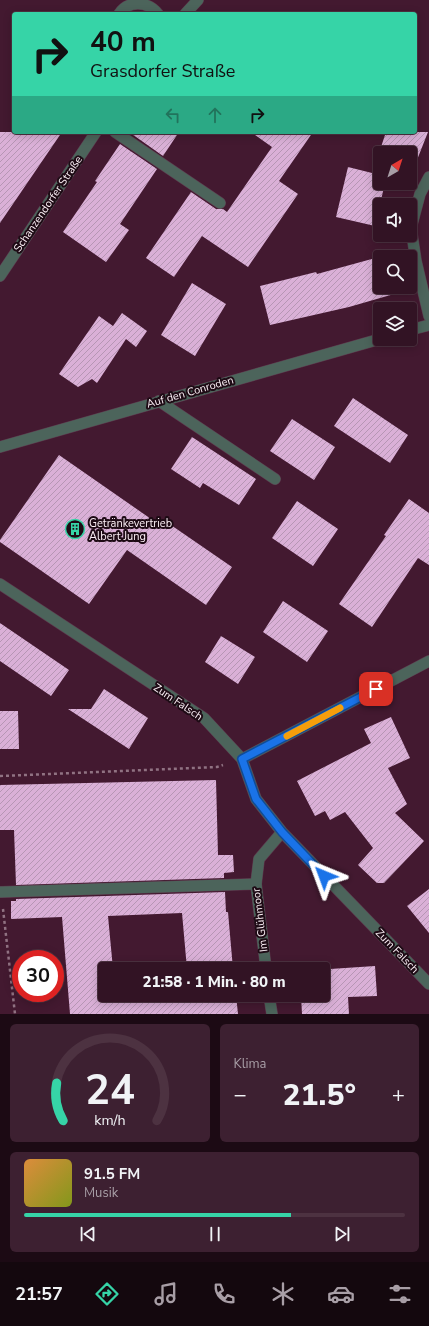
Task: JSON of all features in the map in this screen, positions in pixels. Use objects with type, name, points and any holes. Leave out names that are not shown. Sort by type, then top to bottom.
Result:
[{"type":"street","points":[[187,12],[198,0]]},
{"type":"street","points":[[120,12],[128,5],[137,3],[146,4],[154,8],[157,12]]},
{"type":"street","name":"Schanzendorfer Straße","points":[[0,276],[95,134]]},
{"type":"street","points":[[118,134],[220,202]]},
{"type":"street","points":[[429,178],[420,194],[411,228],[416,261],[429,316]]},
{"type":"street","points":[[417,328],[429,325]]},
{"type":"street","name":"Auf den Conroden","points":[[0,447],[373,341]]},
{"type":"street","points":[[159,401],[275,479]]},
{"type":"street","name":"Zum Falsch","points":[[0,584],[204,718],[242,759],[256,799],[282,832],[429,984]]},
{"type":"street","points":[[242,759],[429,661]]},
{"type":"street","name":"Im Glühmoor","points":[[265,962],[256,884],[258,859],[282,832]]},
{"type":"street","points":[[2,892],[256,884]]},
{"type":"street","points":[[270,1002],[272,1014]]},
{"type":"path","points":[[0,776],[217,767],[242,759]]},
{"type":"path","points":[[2,892],[15,1014]]},
{"type":"building","points":[[0,132],[12,132],[12,134],[61,134],[0,223]]},
{"type":"building","points":[[417,132],[428,132],[417,160],[417,146],[381,146],[385,134],[417,134]]},
{"type":"building","points":[[132,134],[178,134],[163,156]]},
{"type":"building","points":[[254,134],[312,134],[279,181],[298,194],[248,267],[202,236],[174,277],[146,258],[191,192],[216,209],[223,209],[227,212],[272,147]]},
{"type":"building","points":[[120,144],[157,169],[120,224],[129,230],[106,262],[63,232],[97,182],[95,181]]},
{"type":"building","points":[[348,167],[373,173],[373,190],[383,190],[382,198],[373,198],[373,226],[336,217]]},
{"type":"building","points":[[373,259],[373,294],[394,294],[349,307],[270,325],[260,286],[316,272],[317,274]]},
{"type":"building","points":[[192,283],[226,304],[195,356],[161,335]]},
{"type":"building","points":[[122,313],[147,331],[136,347],[126,339],[97,383],[92,379],[78,387],[59,374],[99,316],[113,326]]},
{"type":"building","points":[[353,398],[408,435],[390,463],[334,426]]},
{"type":"building","points":[[292,419],[335,447],[314,480],[270,451]]},
{"type":"building","points":[[192,437],[256,479],[239,505],[203,483],[200,488],[171,469]]},
{"type":"building","name":"Getränkevertrieb Albert Jung","points":[[59,455],[164,528],[168,523],[232,567],[206,605],[127,550],[89,604],[0,542]]},
{"type":"building","points":[[409,499],[429,513],[429,565],[418,558],[372,627],[339,604],[386,536],[384,535]]},
{"type":"building","points":[[297,501],[338,529],[313,566],[272,538]]},
{"type":"building","points":[[283,601],[328,631],[307,662],[263,632]]},
{"type":"building","points":[[0,623],[69,670],[51,696],[0,661]]},
{"type":"building","points":[[221,636],[255,657],[238,684],[205,662]]},
{"type":"building","points":[[104,689],[148,718],[129,749],[68,709],[91,709]]},
{"type":"building","points":[[0,711],[18,711],[19,749],[0,749]]},
{"type":"building","points":[[391,717],[410,758],[388,768],[407,804],[395,813],[424,841],[384,883],[377,883],[358,865],[373,848],[345,812],[330,820],[325,811],[315,816],[297,781],[371,743],[364,729]]},
{"type":"building","points":[[216,780],[218,855],[233,855],[234,872],[224,873],[224,878],[16,885],[14,830],[0,830],[0,785]]},
{"type":"building","points":[[429,889],[429,933],[407,906]]},
{"type":"building","points":[[225,892],[232,962],[186,962],[182,913],[108,916],[112,962],[98,962],[98,1002],[237,1002],[238,1014],[70,1014],[62,917],[11,919],[11,901],[16,901],[16,899]]},
{"type":"building","points":[[375,966],[377,996],[348,997],[349,1014],[302,1014],[301,1002],[330,1002],[330,969]]},
{"type":"slow traffic","points":[[287,736],[340,708]]},
{"type":"place","name":"Getränkevertrieb Albert Jung","points":[[75,529]]},
{"type":"route","points":[[324,876],[282,832],[256,799],[242,759],[376,689]]}]
